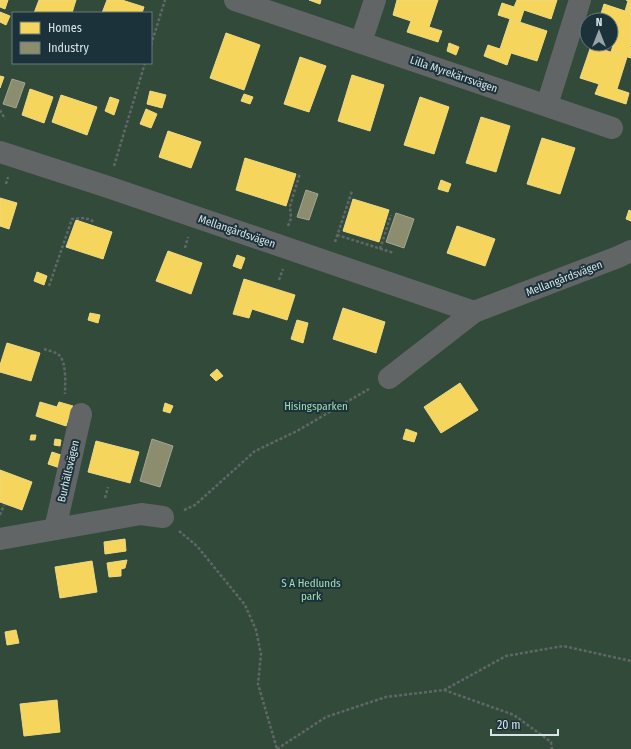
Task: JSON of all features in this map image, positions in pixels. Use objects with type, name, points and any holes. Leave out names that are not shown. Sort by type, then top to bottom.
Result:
[{"type":"street","name":"Lilla Myrekärrsvägen","points":[[235,0],[612,128]]},
{"type":"street","points":[[361,42],[375,0]]},
{"type":"street","points":[[547,105],[580,0]]},
{"type":"street","name":"Mellangårdsvägen","points":[[0,152],[108,187],[474,312]]},
{"type":"street","name":"Mellangårdsvägen","points":[[389,378],[474,312],[631,252]]},
{"type":"street","name":"Burhällsvägen","points":[[54,529],[81,414]]},
{"type":"street","points":[[0,539],[141,514],[163,517]]},
{"type":"path","points":[[152,42],[165,0]]},
{"type":"path","points":[[108,187],[145,64]]},
{"type":"path","points":[[0,110],[4,119]]},
{"type":"path","points":[[281,246],[291,218],[290,206],[300,173]]},
{"type":"path","points":[[328,262],[352,191]]},
{"type":"path","points":[[380,249],[391,215]]},
{"type":"path","points":[[49,286],[72,219],[86,218],[95,222]]},
{"type":"path","points":[[337,235],[394,253]]},
{"type":"path","points":[[44,349],[60,356],[62,360],[65,373],[65,394]]},
{"type":"path","points":[[389,378],[297,431],[255,451],[195,505],[163,517],[197,546],[245,605],[256,630],[261,654],[258,684],[277,749],[326,717],[386,697],[444,690],[506,656],[563,646],[631,661]]},
{"type":"path","points":[[0,514],[4,505]]},
{"type":"path","points":[[444,690],[514,715],[551,742],[552,749]]},
{"type":"green space","name":"Hisingsparken","points":[[0,0],[631,0],[631,749],[0,749]]},
{"type":"building: Homes","points":[[0,0],[8,0],[5,9],[0,7]]},
{"type":"building: Homes","points":[[39,0],[76,0],[72,12],[34,12]]},
{"type":"building: Homes","points":[[107,0],[122,0],[144,7],[142,12],[102,12]]},
{"type":"building: Homes","points":[[309,0],[321,0],[320,4]]},
{"type":"building: Homes","points":[[397,0],[438,0],[429,27],[442,31],[438,42],[407,32],[411,21],[393,15]]},
{"type":"building: Homes","points":[[517,0],[557,0],[551,19],[524,10],[520,22],[498,15],[502,3],[514,7]]},
{"type":"building: Homes","points":[[626,0],[631,0],[631,13],[625,11],[628,1]]},
{"type":"building: Homes","points":[[604,4],[631,13],[631,58],[611,52],[619,52],[619,12],[602,12]]},
{"type":"building: Homes","points":[[0,12],[10,16],[6,25],[0,22]]},
{"type":"building: Homes","points":[[510,19],[547,31],[537,61],[511,53],[507,65],[484,56],[488,45],[500,49]]},
{"type":"building: Homes","points":[[226,33],[260,45],[244,90],[210,78]]},
{"type":"building: Homes","points":[[449,43],[459,47],[456,55],[447,51]]},
{"type":"building: Homes","points":[[589,52],[611,52],[627,57],[617,89],[629,93],[626,104],[595,94],[599,84],[580,78]]},
{"type":"building: Homes","points":[[300,57],[326,66],[309,112],[284,104]]},
{"type":"building: Homes","points":[[352,75],[384,85],[370,131],[338,121]]},
{"type":"building: Homes","points":[[0,76],[4,77],[0,88]]},
{"type":"building: Homes","points":[[30,89],[53,97],[44,123],[22,115]]},
{"type":"building: Homes","points":[[150,91],[166,95],[162,108],[147,104]]},
{"type":"building: Homes","points":[[244,94],[253,97],[250,104],[241,101]]},
{"type":"building: Homes","points":[[61,95],[97,107],[87,135],[52,122]]},
{"type":"building: Homes","points":[[110,97],[119,100],[114,115],[105,111]]},
{"type":"building: Homes","points":[[420,97],[449,107],[434,154],[404,145]]},
{"type":"building: Homes","points":[[146,109],[157,114],[151,128],[140,124]]},
{"type":"building: Homes","points":[[481,117],[510,126],[496,172],[466,163]]},
{"type":"building: Homes","points":[[168,131],[201,142],[191,168],[159,157]]},
{"type":"building: Homes","points":[[542,138],[575,148],[560,194],[527,184]]},
{"type":"building: Homes","points":[[245,158],[296,174],[286,206],[236,190]]},
{"type":"building: Homes","points":[[441,180],[451,184],[448,192],[438,189]]},
{"type":"building: Homes","points":[[0,198],[17,203],[9,229],[0,226]]},
{"type":"building: Homes","points":[[353,199],[389,210],[379,242],[343,231]]},
{"type":"building: Homes","points":[[629,210],[631,211],[631,221],[626,219]]},
{"type":"building: Homes","points":[[76,220],[112,232],[103,259],[66,247]]},
{"type":"building: Homes","points":[[457,226],[495,239],[485,266],[447,253]]},
{"type":"building: Homes","points":[[168,251],[202,263],[191,294],[156,281]]},
{"type":"building: Homes","points":[[237,255],[245,258],[241,269],[233,266]]},
{"type":"building: Homes","points":[[37,272],[47,276],[44,285],[34,281]]},
{"type":"building: Homes","points":[[244,279],[295,295],[287,320],[252,309],[249,318],[233,314]]},
{"type":"building: Homes","points":[[343,308],[385,322],[376,353],[333,339]]},
{"type":"building: Homes","points":[[90,313],[100,315],[98,323],[88,320]]},
{"type":"building: Homes","points":[[297,320],[308,323],[303,343],[291,339]]},
{"type":"building: Homes","points":[[7,343],[40,353],[31,381],[0,372],[0,365]]},
{"type":"building: Homes","points":[[217,369],[223,376],[216,381],[210,375]]},
{"type":"building: Homes","points":[[460,383],[478,410],[441,433],[424,407]]},
{"type":"building: Homes","points":[[40,402],[57,407],[59,402],[73,406],[66,426],[36,416]]},
{"type":"building: Homes","points":[[165,403],[173,406],[170,413],[163,411]]},
{"type":"building: Homes","points":[[406,429],[417,433],[414,442],[403,439]]},
{"type":"building: Homes","points":[[31,435],[36,435],[35,440],[30,440]]},
{"type":"building: Homes","points":[[55,439],[61,440],[60,446],[54,445]]},
{"type":"building: Homes","points":[[96,441],[139,452],[130,483],[88,472]]},
{"type":"building: Homes","points":[[52,452],[64,456],[60,468],[48,464]]},
{"type":"building: Homes","points":[[0,470],[32,482],[22,510],[0,502]]},
{"type":"building: Homes","points":[[125,539],[126,551],[105,554],[104,542]]},
{"type":"building: Homes","points":[[127,560],[125,568],[121,569],[121,576],[109,577],[107,563]]},
{"type":"building: Homes","points":[[92,561],[97,592],[60,598],[55,567]]},
{"type":"building: Homes","points":[[16,630],[19,643],[7,645],[5,632]]},
{"type":"building: Homes","points":[[57,700],[60,732],[24,736],[20,704]]},
{"type":"building: Industry","points":[[12,79],[25,83],[16,108],[3,104]]},
{"type":"building: Industry","points":[[306,190],[318,194],[309,220],[297,217]]},
{"type":"building: Industry","points":[[396,213],[414,219],[404,248],[386,242]]},
{"type":"building: Industry","points":[[152,439],[173,446],[160,487],[140,481]]},
{"type":"park label","name":"S A Hedlunds park","points":[[311,589]]}]
